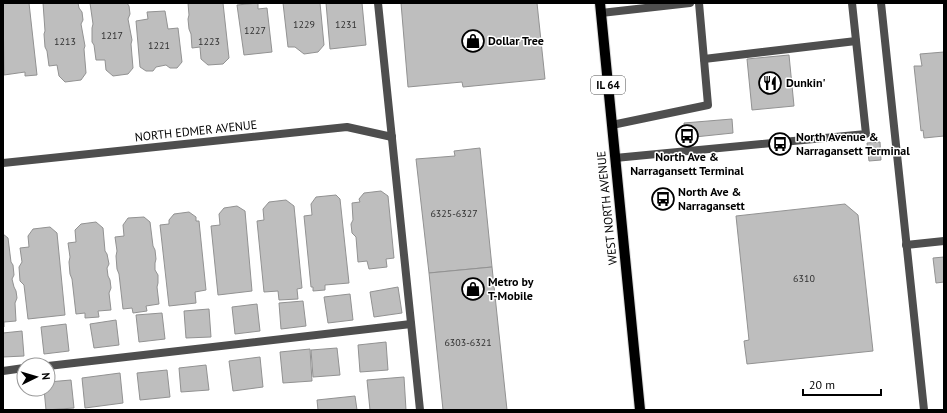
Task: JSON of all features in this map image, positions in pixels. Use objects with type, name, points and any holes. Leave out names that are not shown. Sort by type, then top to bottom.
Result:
[{"type":"main road","name":"WEST NORTH AVENUE","points":[[600,8],[640,410]]},
{"type":"street","points":[[378,3],[420,410]]},
{"type":"street","points":[[600,8],[690,3]]},
{"type":"street","points":[[612,125],[708,105],[699,3]]},
{"type":"street","points":[[615,158],[866,134],[852,3]]},
{"type":"street","points":[[881,3],[924,410]]},
{"type":"street","points":[[704,59],[856,41]]},
{"type":"street","name":"NORTH EDMER AVENUE","points":[[3,163],[347,127],[392,137]]},
{"type":"street","points":[[906,245],[944,241]]},
{"type":"street","points":[[56,365],[411,324]]},
{"type":"street","points":[[3,371],[16,369]]},
{"type":"building","points":[[3,3],[29,3],[37,75],[25,76],[25,72],[4,75]]},
{"type":"building","points":[[43,3],[78,3],[82,12],[83,20],[81,24],[85,46],[86,73],[81,80],[65,82],[59,76],[57,65],[49,66],[45,47]]},
{"type":"building","points":[[90,3],[127,3],[129,6],[130,14],[128,19],[132,40],[133,68],[128,74],[113,76],[106,70],[105,60],[96,60],[94,45],[92,42],[93,24]]},
{"type":"building","points":[[188,3],[223,3],[229,58],[223,64],[208,65],[201,59],[200,47],[192,48],[188,19]]},
{"type":"building","points":[[258,3],[258,9],[267,8],[272,52],[244,55],[237,5]]},
{"type":"building","points":[[283,3],[320,3],[324,45],[318,52],[304,54],[295,47],[288,47]]},
{"type":"building","points":[[326,3],[362,3],[366,45],[330,49]]},
{"type":"building","name":"Dollar Tree","points":[[401,3],[537,3],[545,79],[463,87],[462,82],[408,87]]},
{"type":"building","points":[[165,11],[168,29],[178,28],[182,62],[177,68],[170,68],[166,65],[156,67],[153,71],[146,71],[140,67],[136,21],[148,19],[147,12]]},
{"type":"building","points":[[944,52],[944,136],[924,138],[923,130],[921,131],[914,66],[922,66],[920,54]]},
{"type":"building","name":"Dunkin'","points":[[789,55],[794,106],[752,110],[747,59]]},
{"type":"building","points":[[732,119],[733,133],[685,138],[684,123]]},
{"type":"building","points":[[880,142],[881,160],[869,161],[867,143]]},
{"type":"building","points":[[480,148],[492,267],[429,273],[416,159],[455,156],[454,151]]},
{"type":"building","points":[[381,191],[388,196],[394,258],[386,259],[387,267],[369,269],[367,261],[358,262],[356,237],[352,233],[351,224],[353,220],[352,203],[360,202],[359,199],[364,193]]},
{"type":"building","points":[[336,195],[340,199],[349,283],[325,285],[325,290],[313,291],[313,287],[311,287],[304,216],[312,215],[311,204],[316,197]]},
{"type":"building","points":[[286,200],[294,206],[302,288],[297,289],[298,299],[279,300],[278,291],[264,292],[257,221],[264,220],[263,209],[269,202]]},
{"type":"building","points":[[845,204],[858,215],[873,351],[747,364],[744,341],[749,340],[736,216]]},
{"type":"building","points":[[237,206],[245,211],[252,291],[218,295],[211,226],[220,225],[219,214],[224,208]]},
{"type":"building","points":[[189,212],[196,217],[196,221],[199,221],[206,290],[195,292],[196,303],[169,306],[160,225],[169,224],[169,220],[174,214]]},
{"type":"building","points":[[144,217],[150,222],[153,246],[155,250],[155,270],[158,275],[157,287],[159,304],[146,306],[147,311],[133,313],[132,308],[123,309],[119,274],[117,269],[115,237],[124,236],[123,225],[128,218]]},
{"type":"building","points":[[96,222],[103,228],[105,251],[109,264],[107,268],[111,288],[109,293],[111,310],[98,311],[99,317],[85,318],[85,313],[76,314],[72,279],[70,274],[68,243],[76,242],[75,230],[81,224]]},
{"type":"building","points":[[50,227],[57,233],[65,315],[28,319],[24,285],[20,281],[19,267],[22,262],[20,248],[29,247],[28,236],[33,229]]},
{"type":"building","points":[[3,234],[8,238],[14,275],[12,279],[17,298],[15,303],[16,321],[4,322],[4,327],[3,327]]},
{"type":"building","points":[[944,257],[944,282],[936,283],[933,258]]},
{"type":"building","points":[[492,267],[507,410],[443,410],[429,273]]},
{"type":"building","points":[[398,287],[402,313],[374,317],[370,292]]},
{"type":"building","points":[[350,294],[353,320],[328,323],[324,297]]},
{"type":"building","points":[[303,301],[306,326],[281,329],[279,303]]},
{"type":"building","points":[[257,304],[260,331],[235,334],[232,307]]},
{"type":"building","points":[[209,309],[211,337],[186,338],[184,311]]},
{"type":"building","points":[[162,313],[165,339],[139,342],[136,315]]},
{"type":"building","points":[[116,320],[119,345],[94,348],[90,324]]},
{"type":"building","points":[[66,324],[69,351],[44,354],[41,327]]},
{"type":"building","points":[[22,331],[24,356],[3,357],[3,333]]},
{"type":"building","points":[[386,342],[388,370],[360,372],[358,345]]},
{"type":"building","points":[[337,348],[340,375],[313,377],[311,350]]},
{"type":"building","points":[[310,349],[312,381],[283,383],[280,352]]},
{"type":"building","points":[[260,357],[263,387],[233,391],[229,361]]},
{"type":"building","points":[[206,365],[209,390],[181,392],[179,368]]},
{"type":"building","points":[[167,370],[170,397],[140,400],[137,373]]},
{"type":"building","points":[[120,373],[123,403],[85,408],[82,378]]},
{"type":"building","points":[[404,377],[406,410],[370,410],[367,380]]},
{"type":"building","points":[[71,380],[74,408],[46,410],[45,397],[56,397],[56,381]]},
{"type":"building","points":[[355,396],[357,410],[318,410],[317,400]]},
{"type":"place","name":"Dollar Tree","points":[[473,41]]},
{"type":"place","name":"Dunkin'","points":[[770,83]]},
{"type":"place","name":"North Ave & Narragansett Terminal","points":[[687,136]]},
{"type":"place","name":"North Avenue & Narragansett Terminal","points":[[780,144]]},
{"type":"place","name":"North Ave & Narragansett","points":[[663,199]]},
{"type":"place","name":"Metro by T-Mobile","points":[[473,289]]}]
